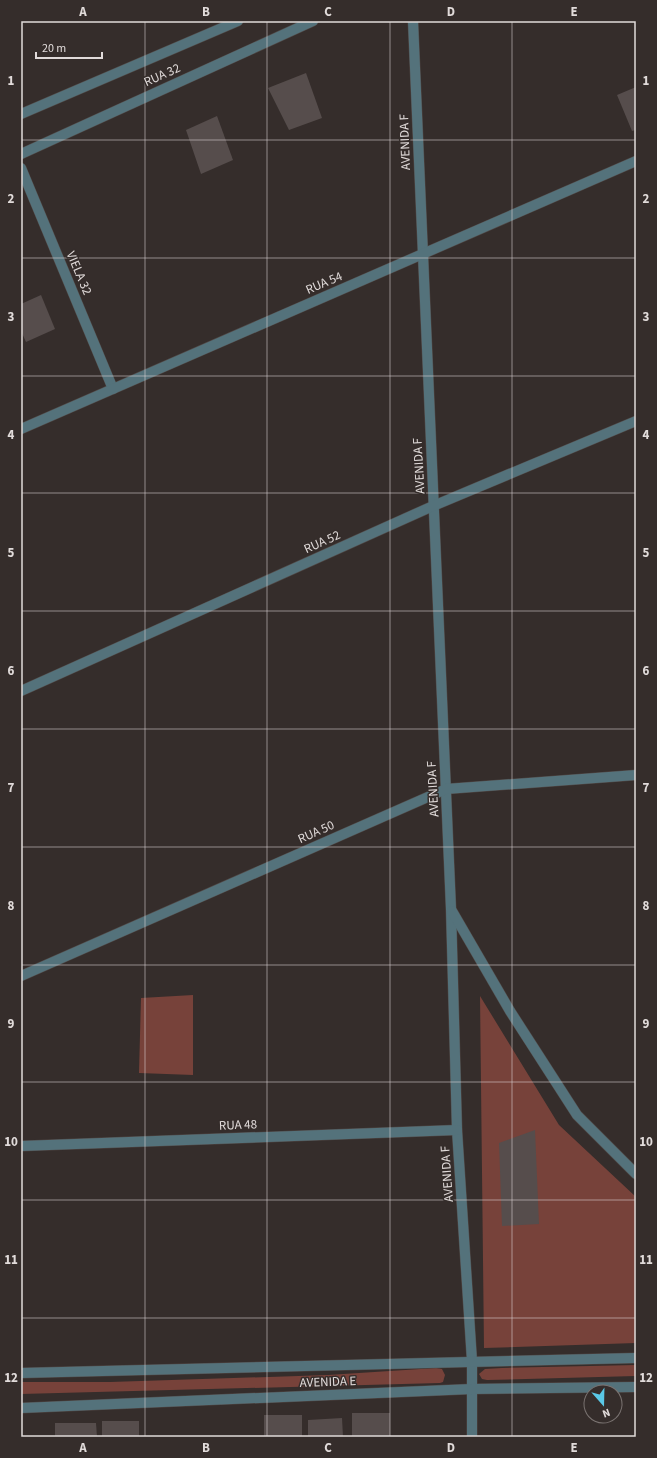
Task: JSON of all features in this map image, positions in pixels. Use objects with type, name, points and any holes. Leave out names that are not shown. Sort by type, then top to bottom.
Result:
[{"type":"street","name":"RUA 32","points":[[21,114],[238,21]]},
{"type":"street","name":"RUA 32","points":[[21,154],[314,21]]},
{"type":"street","name":"AVENIDA F","points":[[413,21],[433,506],[452,909],[457,1130],[472,1361],[472,1437]]},
{"type":"street","name":"RUA 54","points":[[21,429],[422,255],[636,160]]},
{"type":"street","name":"VIELA 32","points":[[21,168],[113,389]]},
{"type":"street","name":"RUA 52","points":[[21,691],[433,506],[636,421]]},
{"type":"street","name":"RUA 50","points":[[21,976],[446,790],[636,775]]},
{"type":"street","name":"AVENIDA F","points":[[452,909],[510,1011],[577,1115],[636,1174]]},
{"type":"street","name":"RUA 48","points":[[21,1146],[457,1130]]},
{"type":"street","name":"AVENIDA E","points":[[21,1373],[636,1358]]},
{"type":"street","name":"AVENIDA E","points":[[21,1408],[472,1390],[636,1386]]},
{"type":"shaded area","points":[[193,995],[193,1075],[139,1073],[141,998]]},
{"type":"shaded area","points":[[480,996],[559,1125],[636,1197],[636,1343],[484,1348]]},
{"type":"shaded area","points":[[636,1365],[636,1376],[487,1380],[482,1379],[479,1374],[485,1369],[502,1368]]},
{"type":"shaded area","points":[[436,1368],[442,1369],[445,1375],[443,1382],[21,1394],[21,1382],[110,1382],[328,1375]]},
{"type":"building","points":[[306,73],[322,118],[289,130],[268,88]]},
{"type":"building","points":[[636,87],[636,130],[632,131],[617,95]]},
{"type":"building","points":[[217,116],[233,160],[201,174],[186,130]]},
{"type":"building","points":[[41,295],[55,329],[26,342],[21,331],[21,304]]},
{"type":"building","points":[[535,1130],[539,1224],[502,1226],[499,1143]]},
{"type":"building","points":[[352,1413],[390,1413],[390,1437],[352,1437]]},
{"type":"building","points":[[264,1415],[302,1415],[302,1437],[264,1437]]},
{"type":"building","points":[[342,1418],[343,1437],[308,1437],[308,1420]]},
{"type":"building","points":[[102,1421],[139,1421],[139,1437],[102,1437]]},
{"type":"building","points":[[55,1423],[96,1423],[97,1437],[55,1437]]}]
